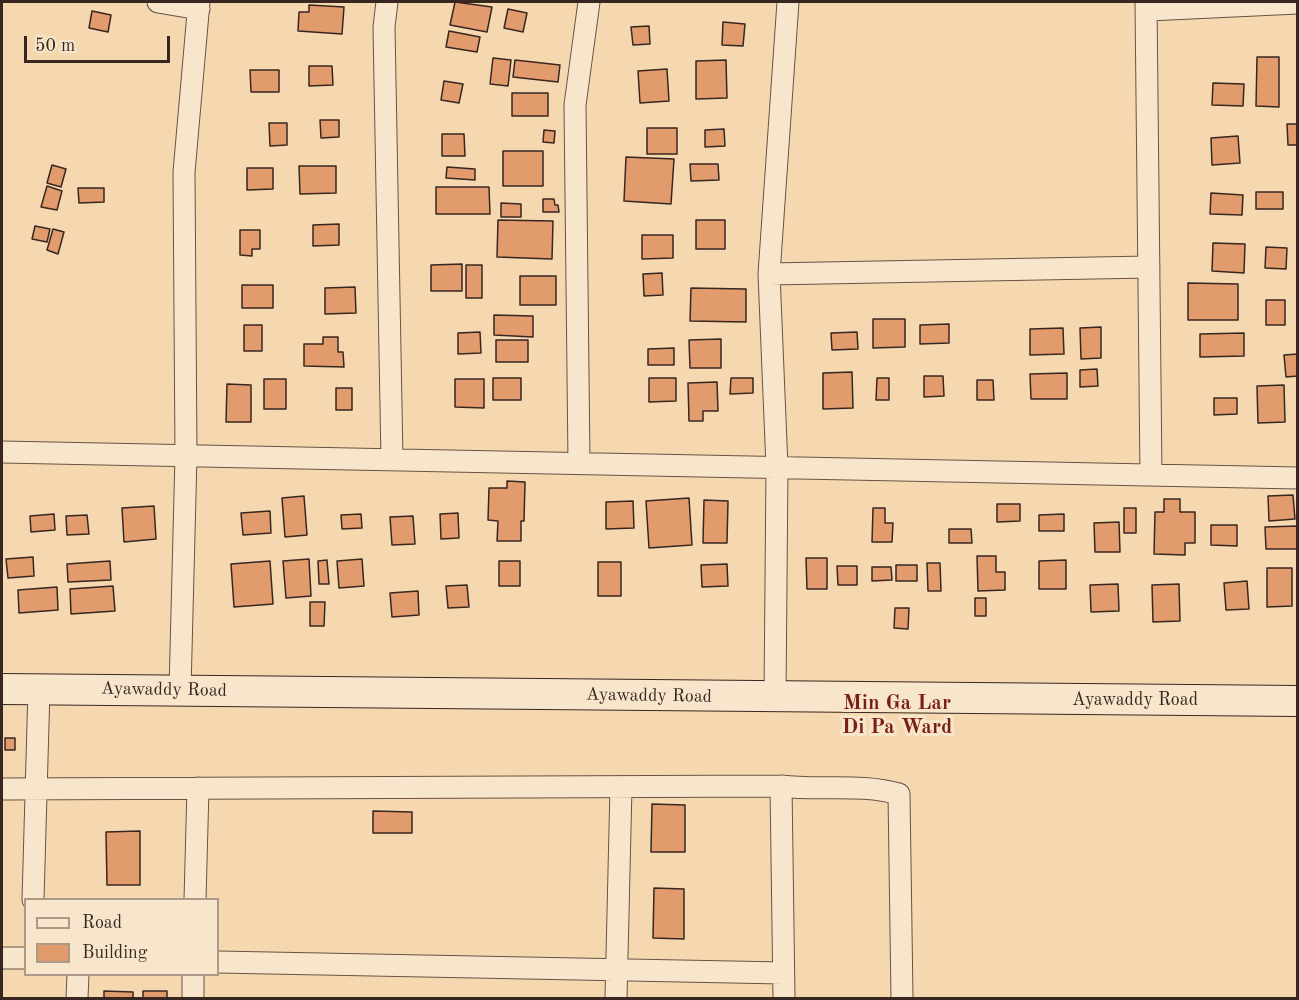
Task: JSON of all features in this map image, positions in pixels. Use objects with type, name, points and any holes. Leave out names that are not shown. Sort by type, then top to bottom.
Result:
[{"type":"street","points":[[158,2],[199,5],[184,172],[186,456],[180,690]]},
{"type":"street","points":[[387,2],[384,27],[392,460]]},
{"type":"street","points":[[579,463],[575,105],[589,2]]},
{"type":"street","points":[[775,697],[777,467],[769,274],[788,2]]},
{"type":"street","points":[[1151,475],[1147,6],[1298,3]]},
{"type":"street","points":[[769,274],[1149,267]]},
{"type":"street","points":[[2,452],[1298,478]]},
{"type":"street","name":"Ayawaddy Road","points":[[2,689],[1298,701]]},
{"type":"street","points":[[33,898],[39,689]]},
{"type":"street","points":[[2,789],[781,786],[880,789],[899,794],[902,999]]},
{"type":"street","points":[[781,786],[784,999]]},
{"type":"street","points":[[616,999],[621,787]]},
{"type":"street","points":[[195,898],[198,788]]},
{"type":"street","points":[[2,958],[24,958]]},
{"type":"street","points":[[219,962],[783,973]]},
{"type":"street","points":[[77,999],[78,976]]},
{"type":"street","points":[[193,976],[193,999]]},
{"type":"building","points":[[455,2],[492,7],[487,32],[450,25]]},
{"type":"building","points":[[309,5],[344,7],[342,34],[298,31],[299,12],[309,12]]},
{"type":"building","points":[[508,9],[527,13],[523,32],[504,28]]},
{"type":"building","points":[[92,11],[111,15],[108,32],[89,28]]},
{"type":"building","points":[[723,22],[745,24],[743,46],[722,45]]},
{"type":"building","points":[[649,26],[650,44],[633,45],[631,27]]},
{"type":"building","points":[[449,31],[480,37],[477,52],[446,47]]},
{"type":"building","points":[[1257,57],[1279,57],[1279,107],[1256,106]]},
{"type":"building","points":[[493,58],[511,60],[508,86],[490,84]]},
{"type":"building","points":[[515,60],[560,65],[558,82],[513,77]]},
{"type":"building","points":[[726,60],[727,98],[696,99],[696,61]]},
{"type":"building","points":[[309,66],[332,66],[333,85],[309,86]]},
{"type":"building","points":[[667,69],[669,101],[640,103],[638,71]]},
{"type":"building","points":[[250,70],[279,70],[279,92],[251,92]]},
{"type":"building","points":[[444,81],[463,84],[459,103],[441,100]]},
{"type":"building","points":[[1213,83],[1244,84],[1243,106],[1212,105]]},
{"type":"building","points":[[512,93],[548,93],[548,116],[512,116]]},
{"type":"building","points":[[320,120],[339,120],[339,137],[321,138]]},
{"type":"building","points":[[269,123],[287,123],[287,145],[270,146]]},
{"type":"building","points":[[1287,124],[1298,124],[1298,145],[1288,145]]},
{"type":"building","points":[[647,128],[677,128],[677,154],[647,154]]},
{"type":"building","points":[[724,129],[725,146],[705,147],[705,130]]},
{"type":"building","points":[[544,130],[555,131],[554,143],[543,142]]},
{"type":"building","points":[[442,134],[464,134],[465,156],[442,156]]},
{"type":"building","points":[[1238,136],[1240,163],[1212,165],[1211,138]]},
{"type":"building","points":[[503,151],[543,151],[543,186],[503,186]]},
{"type":"building","points":[[626,157],[674,159],[671,204],[624,201]]},
{"type":"building","points":[[690,164],[718,164],[719,180],[691,181]]},
{"type":"building","points":[[52,165],[66,169],[61,187],[47,183]]},
{"type":"building","points":[[299,166],[336,166],[336,193],[300,194]]},
{"type":"building","points":[[447,167],[475,169],[475,180],[446,178]]},
{"type":"building","points":[[247,168],[273,168],[273,189],[247,190]]},
{"type":"building","points":[[47,186],[62,191],[57,210],[41,207]]},
{"type":"building","points":[[436,187],[489,187],[490,214],[436,214]]},
{"type":"building","points":[[78,188],[104,188],[104,202],[79,203]]},
{"type":"building","points":[[1256,192],[1283,192],[1283,209],[1256,209]]},
{"type":"building","points":[[1211,193],[1243,195],[1242,215],[1210,214]]},
{"type":"building","points":[[543,199],[554,199],[559,212],[543,212]]},
{"type":"building","points":[[501,203],[521,204],[521,217],[501,217]]},
{"type":"building","points":[[498,220],[553,221],[552,259],[497,257]]},
{"type":"building","points":[[696,220],[725,220],[725,249],[696,249]]},
{"type":"building","points":[[339,224],[339,245],[313,246],[313,225]]},
{"type":"building","points":[[35,226],[50,229],[47,242],[32,239]]},
{"type":"building","points":[[53,229],[64,232],[58,254],[47,250]]},
{"type":"building","points":[[240,230],[260,230],[260,249],[252,249],[252,256],[240,255]]},
{"type":"building","points":[[642,235],[673,235],[673,258],[642,259]]},
{"type":"building","points":[[1213,243],[1245,244],[1244,273],[1212,271]]},
{"type":"building","points":[[1266,247],[1287,248],[1286,269],[1265,268]]},
{"type":"building","points":[[462,264],[462,291],[431,291],[431,265]]},
{"type":"building","points":[[466,265],[482,265],[482,298],[466,298]]},
{"type":"building","points":[[662,273],[663,295],[644,296],[643,274]]},
{"type":"building","points":[[520,276],[556,276],[556,305],[520,305]]},
{"type":"building","points":[[1188,283],[1238,284],[1238,320],[1188,320]]},
{"type":"building","points":[[242,285],[273,285],[273,308],[242,308]]},
{"type":"building","points":[[355,287],[356,313],[325,314],[325,288]]},
{"type":"building","points":[[691,288],[746,289],[746,322],[690,321]]},
{"type":"building","points":[[1266,300],[1285,300],[1285,325],[1266,325]]},
{"type":"building","points":[[494,315],[533,316],[533,337],[494,335]]},
{"type":"building","points":[[873,319],[905,319],[905,347],[873,348]]},
{"type":"building","points":[[949,324],[949,343],[920,344],[920,325]]},
{"type":"building","points":[[244,325],[262,325],[262,351],[244,351]]},
{"type":"building","points":[[1101,327],[1101,358],[1081,359],[1080,328]]},
{"type":"building","points":[[1063,328],[1064,354],[1030,355],[1030,329]]},
{"type":"building","points":[[480,332],[481,353],[458,354],[458,333]]},
{"type":"building","points":[[857,332],[858,349],[832,350],[831,333]]},
{"type":"building","points":[[1244,333],[1244,356],[1200,357],[1200,334]]},
{"type":"building","points":[[323,337],[338,337],[338,352],[343,352],[344,367],[304,366],[304,344],[323,344]]},
{"type":"building","points":[[721,339],[721,368],[690,368],[689,340]]},
{"type":"building","points":[[496,340],[528,340],[528,362],[496,362]]},
{"type":"building","points":[[674,348],[674,365],[648,365],[648,349]]},
{"type":"building","points":[[1298,354],[1298,376],[1286,377],[1284,355]]},
{"type":"building","points":[[1097,369],[1098,386],[1080,387],[1080,370]]},
{"type":"building","points":[[852,372],[853,408],[823,409],[823,373]]},
{"type":"building","points":[[1067,373],[1067,399],[1031,399],[1030,374]]},
{"type":"building","points":[[924,376],[943,376],[944,396],[924,397]]},
{"type":"building","points":[[493,378],[521,378],[521,400],[493,400]]},
{"type":"building","points":[[649,378],[676,378],[676,401],[649,402]]},
{"type":"building","points":[[731,378],[753,378],[753,393],[730,394]]},
{"type":"building","points":[[877,378],[889,378],[889,400],[876,400]]},
{"type":"building","points":[[264,379],[286,379],[286,409],[264,409]]},
{"type":"building","points":[[455,379],[484,379],[484,408],[455,407]]},
{"type":"building","points":[[977,380],[993,380],[994,400],[977,400]]},
{"type":"building","points":[[717,382],[718,411],[703,411],[703,421],[689,421],[688,383]]},
{"type":"building","points":[[227,384],[251,385],[251,422],[226,422]]},
{"type":"building","points":[[1284,385],[1285,422],[1258,423],[1257,386]]},
{"type":"building","points":[[336,388],[352,388],[352,410],[336,410]]},
{"type":"building","points":[[1214,398],[1237,398],[1237,414],[1214,415]]},
{"type":"building","points":[[507,481],[525,482],[521,541],[497,541],[498,521],[488,520],[489,488],[507,488]]},
{"type":"building","points":[[1293,495],[1295,519],[1269,521],[1268,496]]},
{"type":"building","points":[[304,496],[307,535],[285,537],[282,498]]},
{"type":"building","points":[[689,498],[692,545],[649,548],[646,501]]},
{"type":"building","points":[[1164,499],[1180,499],[1180,512],[1195,512],[1195,543],[1185,543],[1185,555],[1154,554],[1155,512],[1164,512]]},
{"type":"building","points":[[704,500],[728,501],[727,543],[703,543]]},
{"type":"building","points":[[633,501],[634,528],[606,529],[606,502]]},
{"type":"building","points":[[997,504],[1020,504],[1020,521],[997,522]]},
{"type":"building","points":[[154,506],[156,539],[124,542],[122,508]]},
{"type":"building","points":[[873,508],[885,508],[885,523],[893,523],[892,542],[872,542]]},
{"type":"building","points":[[1124,508],[1136,508],[1136,533],[1124,533]]},
{"type":"building","points":[[270,511],[271,533],[243,535],[241,513]]},
{"type":"building","points":[[458,513],[459,538],[441,539],[440,514]]},
{"type":"building","points":[[54,514],[55,530],[31,532],[30,516]]},
{"type":"building","points":[[361,514],[362,528],[342,529],[341,515]]},
{"type":"building","points":[[1064,514],[1064,531],[1039,531],[1039,515]]},
{"type":"building","points":[[87,515],[89,534],[67,535],[66,516]]},
{"type":"building","points":[[413,516],[415,544],[392,545],[390,517]]},
{"type":"building","points":[[1119,522],[1120,552],[1095,552],[1094,523]]},
{"type":"building","points":[[1211,525],[1237,525],[1237,546],[1211,545]]},
{"type":"building","points":[[1298,526],[1298,549],[1266,549],[1265,527]]},
{"type":"building","points":[[949,529],[971,529],[972,543],[949,543]]},
{"type":"building","points":[[977,556],[996,556],[996,572],[1005,572],[1005,590],[978,591]]},
{"type":"building","points":[[33,557],[34,576],[8,578],[6,559]]},
{"type":"building","points":[[806,558],[827,558],[827,589],[807,589]]},
{"type":"building","points":[[309,559],[311,596],[286,598],[283,561]]},
{"type":"building","points":[[362,559],[364,586],[339,588],[337,561]]},
{"type":"building","points":[[327,560],[329,584],[319,584],[318,561]]},
{"type":"building","points":[[1066,560],[1066,589],[1039,589],[1039,561]]},
{"type":"building","points":[[110,561],[111,580],[68,582],[67,564]]},
{"type":"building","points":[[270,561],[273,604],[234,607],[231,564]]},
{"type":"building","points":[[499,561],[520,561],[520,586],[499,586]]},
{"type":"building","points":[[598,562],[621,562],[621,596],[598,596]]},
{"type":"building","points":[[927,563],[940,563],[941,591],[928,591]]},
{"type":"building","points":[[727,564],[728,586],[702,587],[701,565]]},
{"type":"building","points":[[896,565],[917,565],[917,581],[896,581]]},
{"type":"building","points":[[837,566],[857,566],[857,585],[838,585]]},
{"type":"building","points":[[872,567],[891,567],[892,580],[872,581]]},
{"type":"building","points":[[1267,568],[1292,568],[1292,606],[1267,607]]},
{"type":"building","points":[[1247,581],[1249,609],[1226,610],[1224,583]]},
{"type":"building","points":[[1118,584],[1119,611],[1091,612],[1090,585]]},
{"type":"building","points":[[1179,584],[1180,621],[1153,622],[1152,585]]},
{"type":"building","points":[[467,585],[469,607],[448,608],[446,586]]},
{"type":"building","points":[[113,586],[115,611],[71,614],[70,589]]},
{"type":"building","points":[[57,587],[58,610],[19,613],[18,590]]},
{"type":"building","points":[[418,591],[419,615],[392,617],[390,593]]},
{"type":"building","points":[[975,598],[986,598],[986,616],[975,616]]},
{"type":"building","points":[[310,602],[325,602],[324,626],[310,626]]},
{"type":"building","points":[[895,608],[909,608],[908,629],[894,628]]},
{"type":"building","points":[[5,738],[15,738],[15,750],[5,750]]},
{"type":"building","points":[[652,804],[685,805],[685,852],[651,852]]},
{"type":"building","points":[[373,811],[412,812],[412,833],[373,833]]},
{"type":"building","points":[[140,831],[140,885],[107,885],[106,832]]},
{"type":"building","points":[[654,888],[684,889],[684,939],[653,938]]},
{"type":"building","points":[[104,991],[133,992],[133,998],[104,998]]},
{"type":"building","points":[[143,991],[167,991],[167,998],[143,998]]},
{"type":"district","name":"Min Ga Lar Di Pa Ward","points":[[897,715]]}]
